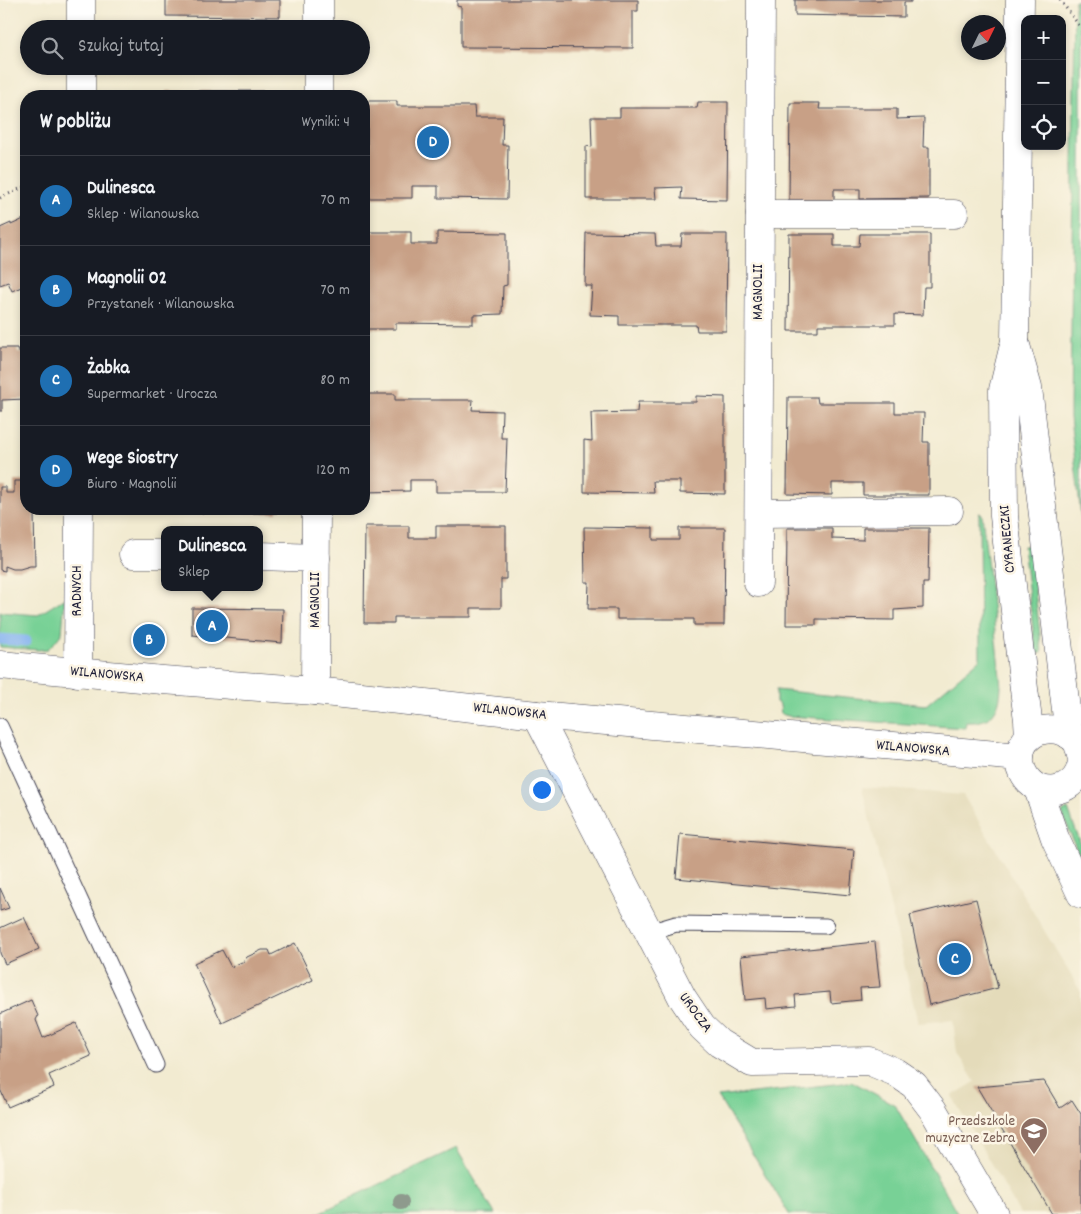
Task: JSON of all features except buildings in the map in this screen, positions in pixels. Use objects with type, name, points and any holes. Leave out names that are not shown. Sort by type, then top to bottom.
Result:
[{"type":"street","points":[[81,0],[81,20]]},
{"type":"street","points":[[319,0],[319,20]]},
{"type":"street","name":"MAGNOLII","points":[[758,583],[761,0]]},
{"type":"street","name":"CYRANECZKI","points":[[1020,0],[1015,341],[1002,390],[1004,516],[1028,720],[1024,747]]},
{"type":"street","points":[[81,75],[81,90]]},
{"type":"street","points":[[318,75],[318,90]]},
{"type":"street","points":[[760,214],[954,214]]},
{"type":"street","name":"CYRANECZKI","points":[[1015,341],[1028,388],[1078,767]]},
{"type":"street","points":[[759,512],[949,511]]},
{"type":"street","name":"RADNYCH","points":[[78,673],[79,515]]},
{"type":"street","name":"MAGNOLII","points":[[315,691],[316,515]]},
{"type":"street","points":[[133,554],[161,554]]},
{"type":"street","points":[[263,556],[316,558]]},
{"type":"street","name":"WILANOWSKA","points":[[0,665],[78,673],[315,691],[537,715],[1024,747]]},
{"type":"street","name":"UROCZA","points":[[537,715],[682,997],[702,1027],[719,1043],[752,1063],[869,1061],[896,1072],[914,1086],[933,1110],[994,1214]]},
{"type":"street","points":[[1041,730],[1058,730],[1078,767],[1067,786],[1057,790],[1038,788],[1026,779],[1021,769],[1024,747],[1041,730]]},
{"type":"street","points":[[1038,788],[1055,838],[1081,894]]},
{"type":"lane","points":[[0,726],[156,1065]]},
{"type":"lane","points":[[648,932],[676,924],[826,926]]},
{"type":"path","points":[[1060,0],[1081,28]]},
{"type":"path","points":[[0,198],[20,189]]},
{"type":"shaded area","points":[[862,787],[963,795],[1081,992],[1081,1214],[1020,1214],[952,1096],[975,1082],[957,1053],[953,1020],[918,1023]]},
{"type":"green space","points":[[1075,0],[1081,0],[1081,516],[1070,417]]},
{"type":"green space","points":[[979,513],[982,514],[1001,686],[999,702],[993,714],[982,721],[966,722],[965,728],[781,714],[780,705],[776,702],[776,690],[926,705],[980,659]]},
{"type":"green space","points":[[1023,546],[1030,546],[1042,653],[1036,654]]},
{"type":"green space","points":[[65,598],[62,633],[48,649],[0,647],[0,612],[38,615]]},
{"type":"green space","points":[[1068,809],[1081,845],[1081,861],[1062,812]]},
{"type":"green space","points":[[853,1082],[895,1105],[958,1214],[789,1214],[718,1097]]},
{"type":"green space","points":[[456,1148],[495,1214],[317,1214]]},
{"type":"waterway","points":[[0,639],[26,641]]},
{"type":"place","name":"Wege Siostry","points":[[433,142]]},
{"type":"place","name":"Dulinesca","points":[[212,626]]},
{"type":"place","name":"Magnolii 02","points":[[149,640]]},
{"type":"place","name":"Żabka","points":[[955,959]]},
{"type":"place","name":"Przedszkole muzyczne Zebra","points":[[1034,1155]]}]
